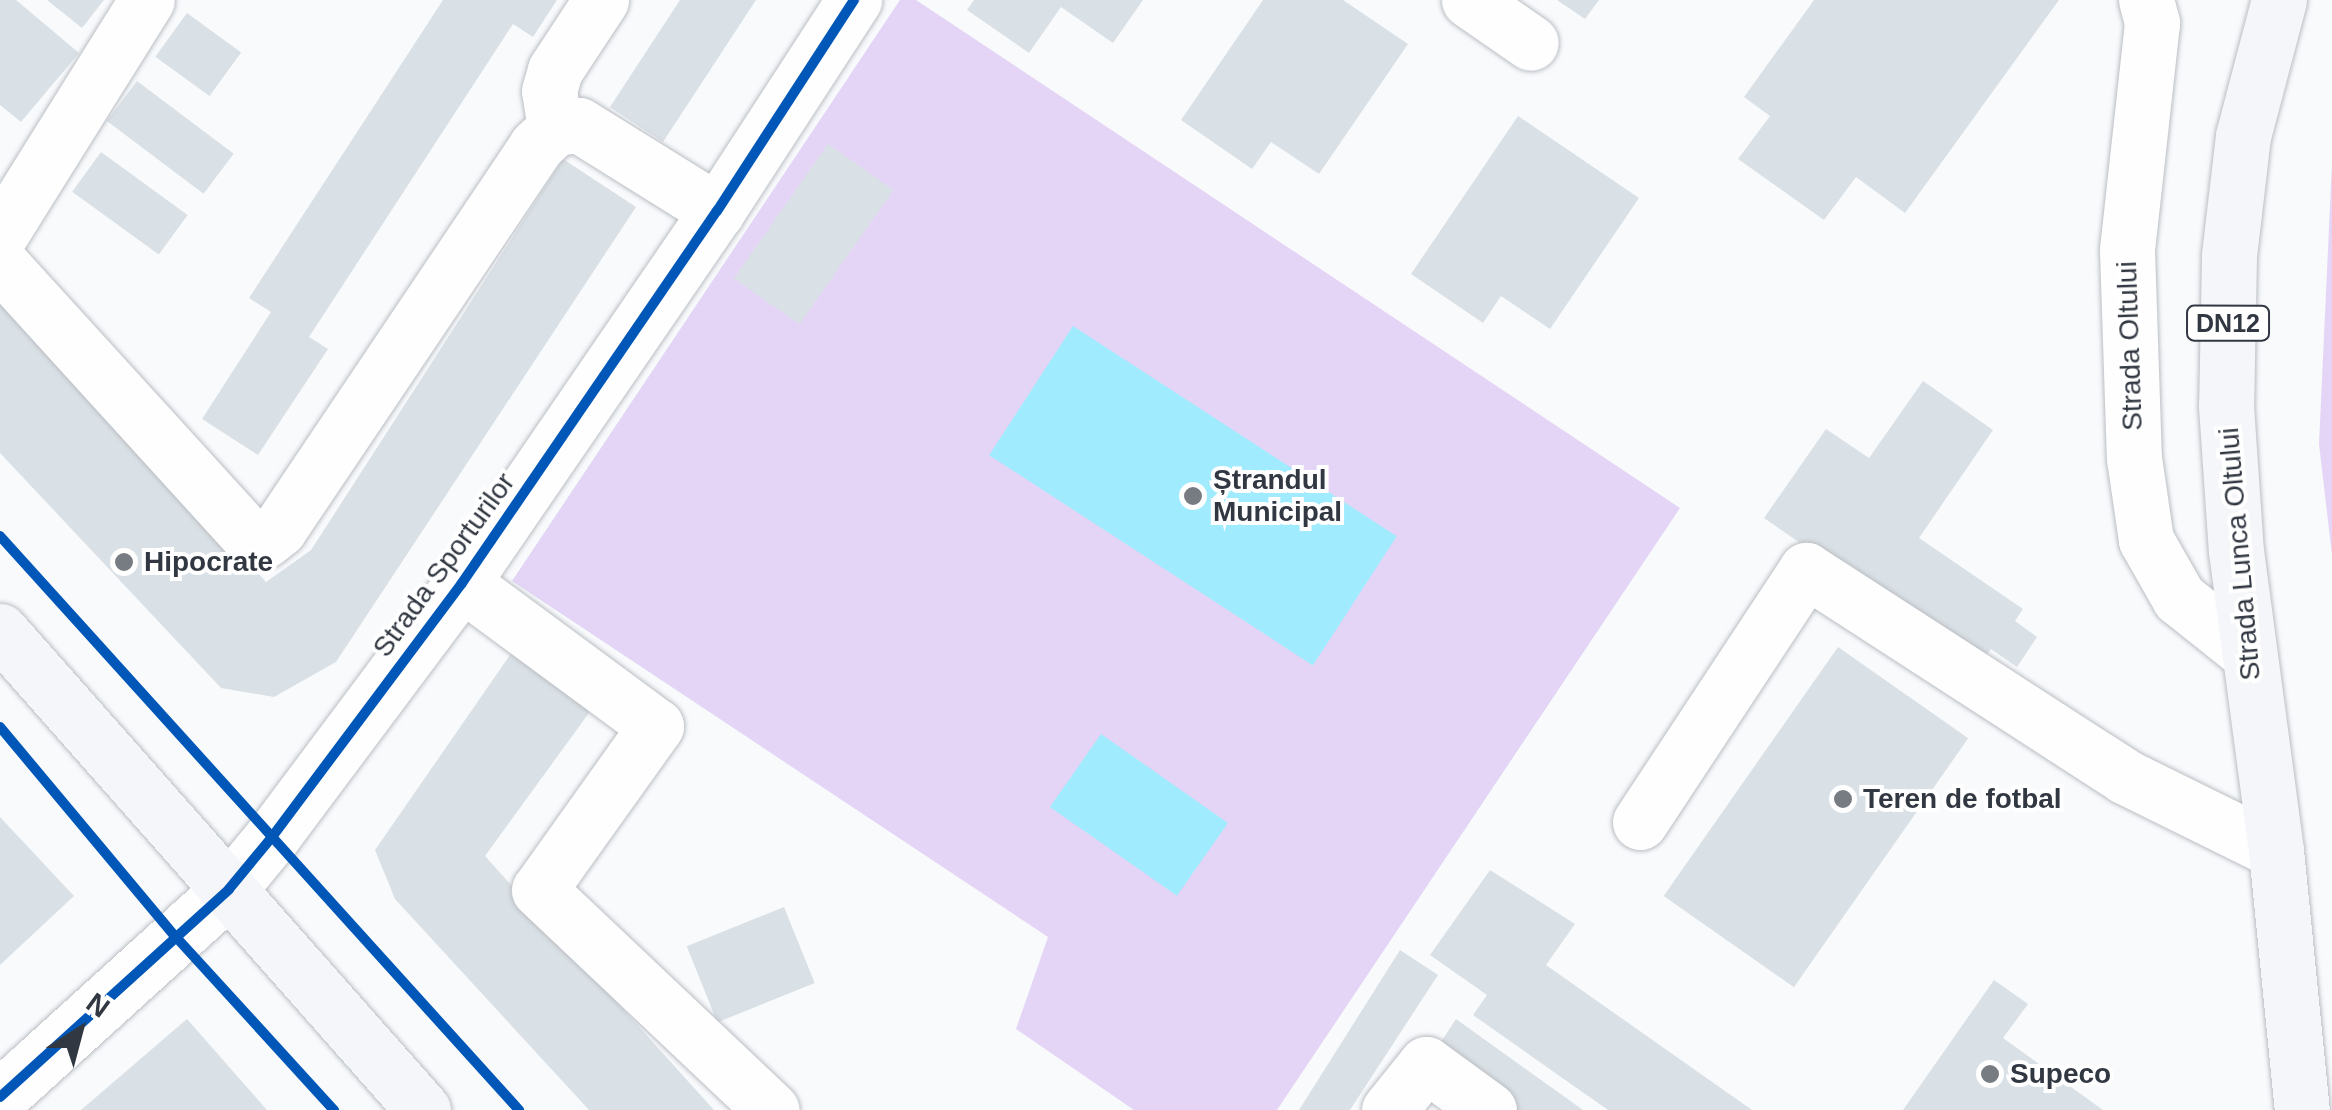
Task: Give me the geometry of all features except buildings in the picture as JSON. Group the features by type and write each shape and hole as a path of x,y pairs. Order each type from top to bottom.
{"main road":[{"name":"Strada Lunca Oltului","path":"2279,0 2244,136 2229,256 2226,406 2247,652 2276,851 2302,1110"},
{"path":"0,631 161,818 229,888 423,1110"}],"street":[{"path":"0,234 147,0"},
{"path":"554,128 549,91 555,70 600,0"},
{"name":"Strada Sporturilor","path":"0,1097 229,888 462,583 718,211 854,0"},
{"path":"1470,0 1531,43"},
{"name":"Strada Oltului","path":"2146,0 2152,24 2126,250 2134,458 2146,540 2180,598 2247,652"},
{"path":"0,264 249,537 265,540 278,528 536,146 554,128 580,125 718,211"},
{"path":"1640,822 1806,570 2126,777 2276,851"},
{"path":"462,583 656,726 539,890 772,1110"},
{"path":"1389,1110 1426,1064 1489,1110"}],"shaded area":[{"path":"900,0 916,0 1680,508 1277,1110 1134,1110 1016,1029 1048,937 512,581"},
{"path":"2332,163 2332,555 2319,444"}],"water":[{"name":"Ștrandul Municipal","path":"1073,326 1397,536 1313,665 989,455"},
{"path":"1101,734 1228,823 1177,896 1050,807"}],"cycle path":[{"path":"0,1097 229,889 272,837 462,583 717,211 854,0"},
{"path":"0,536 519,1110"},
{"path":"0,727 175,936 334,1110"}],"place":[{"name":"Ștrandul Municipal","path":"1193,496"},
{"name":"Hipocrate","path":"124,562"},
{"name":"Teren de fotbal","path":"1843,799"},
{"name":"Supeco","path":"1990,1074"}]}
